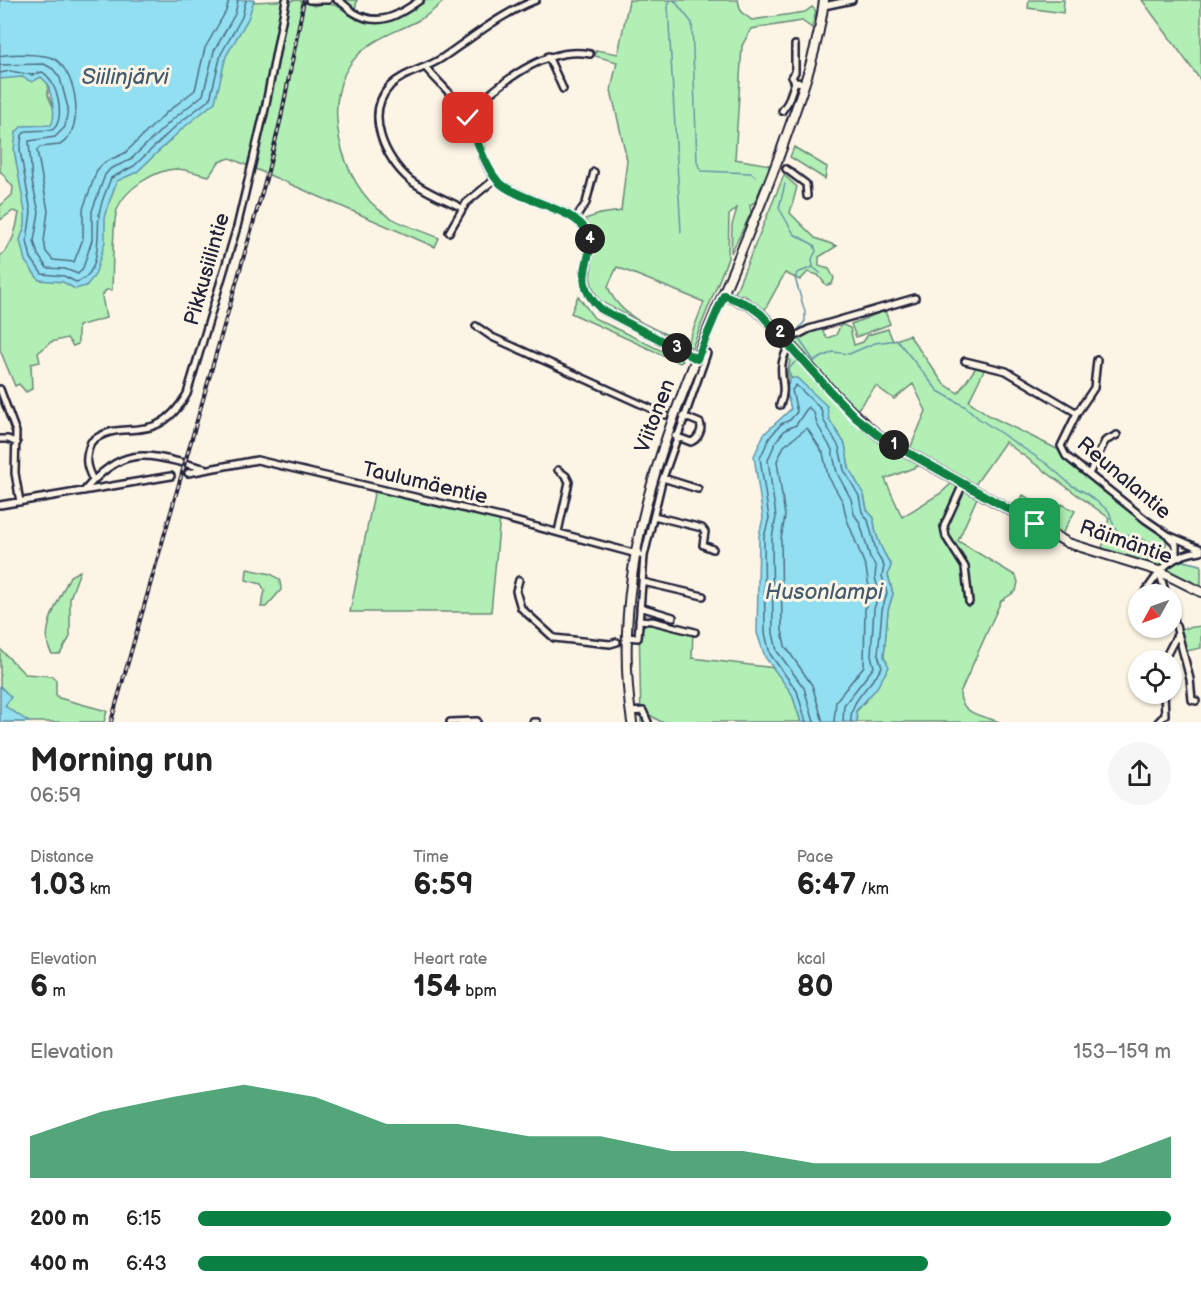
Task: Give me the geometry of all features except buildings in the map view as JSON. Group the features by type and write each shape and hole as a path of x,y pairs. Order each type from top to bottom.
{"main road":[{"name":"Viitonen","path":"632,722 626,636 640,554 644,504 659,453 771,180 805,84 824,3"},
{"name":"Räimäntie","path":"724,295 755,309 856,418 882,438 1068,543 1159,571 1201,592"}],"street":[{"name":"Pikkusiilintie","path":"93,480 86,468 85,458 91,442 106,434 148,429 161,423 180,406 187,394 237,227 265,109 286,0"},
{"path":"309,0 328,0"},
{"path":"337,0 369,20 386,19 402,13 420,0"},
{"path":"462,208 411,181 400,169 379,130 378,114 385,93 402,78 426,68 494,21 535,0"},
{"path":"824,3 852,0"},
{"path":"782,111 795,82 792,77 795,72 795,45"},
{"path":"466,114 520,73 548,56 568,52 590,54"},
{"path":"548,56 563,89"},
{"path":"426,68 466,114 495,179 520,195 575,219 588,233 590,239 584,276 592,301 601,309 697,359"},
{"path":"795,82 805,84"},
{"path":"786,170 806,184 807,196"},
{"path":"575,219 586,203 594,172"},
{"path":"449,232 462,208 473,195 495,179"},
{"path":"780,405 783,385 780,369 788,343 809,328 915,298"},
{"path":"476,326 492,337 664,415"},
{"path":"626,636 638,638 643,582 640,554 654,516 675,436 707,353"},
{"name":"Reunalantie","path":"1097,360 1094,388 1077,413 1061,446 1066,456 1168,535 1201,550"},
{"name":"Reunalantie","path":"965,361 1006,371 1077,413"},
{"path":"0,389 3,404 15,426 17,443 15,473 20,502"},
{"path":"675,436 691,442 698,437 701,429 700,423 683,416"},
{"path":"1089,474 1105,441 1117,435"},
{"path":"0,439 8,439 17,443"},
{"name":"Taulumäentie","path":"84,491 93,480 118,459 136,456 164,458 206,468"},
{"name":"Taulumäentie","path":"188,473 257,460 558,532 640,554"},
{"path":"558,470 566,476 569,482 558,532"},
{"path":"0,505 171,476"},
{"path":"663,478 698,489"},
{"path":"963,484 944,526 946,537 965,567 969,602"},
{"path":"654,516 702,528 705,532 702,543 713,549"},
{"path":"1151,584 1159,571 1176,556 1176,544 1168,535"},
{"name":"Reunalantie","path":"1176,556 1201,550"},
{"path":"1159,571 1163,584"},
{"path":"519,580 516,591 521,608 554,638 610,644 617,642"},
{"path":"643,582 703,596"},
{"path":"639,607 673,617"},
{"path":"639,620 695,632"},
{"path":"1179,638 1190,679 1191,700 1196,701"},
{"path":"1158,722 1165,715 1164,704"},
{"path":"630,712 643,711 648,722"},
{"path":"450,722 477,721"}],"green space":[{"path":"0,0 48,84 48,95 59,121 251,0 252,2 299,0 314,6 327,4 343,9 357,20 362,17 337,0 357,0 355,10 372,15 391,14 415,0 445,0 423,18 379,39 357,56 345,73 338,94 337,116 346,162 356,183 370,201 391,218 439,238 435,247 230,158 219,162 209,176 180,169 168,170 150,177 133,188 117,210 113,237 112,290 106,290 102,296 106,318 78,326 78,344 73,346 67,338 51,342 38,353 40,362 31,364 32,389 26,392 19,384 15,386 0,350 0,256 11,242 19,213 13,211 0,220 0,206 12,195 13,187 0,171"},
{"path":"629,0 738,0 741,12 752,20 805,12 812,7 816,11 812,28 802,21 751,29 742,46 735,159 770,165 755,202 750,205 751,213 731,253 732,225 737,208 729,215 728,258 692,348 655,329 688,343 704,302 617,267 608,286 613,297 630,315 647,325 601,302 592,286 594,239 585,219 621,211 627,160 611,90 617,62 595,56 596,50 618,54"},
{"path":"1029,0 1064,0 1063,13 1028,8"},
{"path":"1142,0 1201,0 1201,81"},
{"path":"794,147 827,167 825,179 790,157"},
{"path":"784,175 797,187 790,213 815,238 837,246 819,257 819,266 829,269 834,278 832,284 826,285 818,275 808,272 800,280 785,273 764,311 743,294 733,298"},
{"path":"578,296 594,318 683,361 680,363 571,313"},
{"path":"885,311 890,324 856,337 851,324"},
{"path":"827,324 823,332 827,338 836,335 841,324 850,328 854,345 863,342 868,335 888,329 893,341 909,335 943,383 958,393 979,363 986,366 969,401 990,416 1063,452 1168,535 1165,549 1179,560 1201,565 1201,592 1175,578 1101,553 1109,518 1005,442 972,489 979,493 958,541 1016,576 1018,582 1016,591 1001,601 960,693 961,700 968,710 1000,722 857,722 856,712 876,688 884,656 888,610 893,594 888,575 891,565 879,543 874,518 867,510 864,495 849,468 845,444 837,432 786,416 791,408 786,389 789,381 787,372 790,361 782,346 790,345 786,341","holes":["913,384 926,411 908,453 853,415 876,386 894,399","926,463 955,480 941,493 902,517 885,479"]},
{"path":"375,489 500,517 491,612 350,612"},
{"path":"1023,495 1056,514 1062,504 1075,511 1062,534 1016,507"},
{"path":"247,569 271,574 280,580 281,590 266,607 261,607 265,591 261,584 246,580"},
{"path":"80,571 70,598 70,637 60,654 52,654 47,635 52,615 70,576"},
{"path":"643,616 693,629 692,658 775,668 792,694 801,722 661,722 645,712 648,722 641,722 639,620"},
{"path":"1201,626 1201,648 1187,651 1182,637 1182,629"},
{"path":"0,649 25,674 52,676 56,680 56,695 59,698 107,711 104,722 0,722"}],"water":[{"name":"Siilinjärvi","path":"0,0 254,0 248,19 226,56 215,102 182,129 137,172 117,181 105,214 105,242 95,275 86,286 75,289 63,282 39,280 25,261 20,240 25,225 25,212 14,150 16,132 22,126 51,125 53,121 52,100 48,84 41,77 32,82 22,77 0,79"},
{"name":"Husonlampi","path":"791,378 797,378 827,406 829,419 845,444 849,468 864,495 867,510 874,518 879,543 891,565 888,575 893,594 888,610 884,656 889,667 876,689 856,711 857,722 801,722 792,694 765,657 757,633 759,536 763,518 754,456 764,434 791,409 786,389"},
{"path":"0,686 11,697 5,706 29,722 0,722"}],"waterway":[{"path":"670,0 668,6 681,232"},
{"path":"674,0 692,23 697,162 701,171 751,173 755,176"},
{"path":"785,184 779,208 794,234 814,245 816,251 812,259 813,267 797,273 795,278 805,312 805,321 797,331"},
{"path":"814,268 820,273"},
{"path":"797,336 814,361 833,352 849,354 875,343 897,340 938,391 966,407 978,418 1047,464 1071,485 1086,493 1109,511 1114,527 1119,533 1135,536 1172,554"},
{"path":"791,378 788,370 795,362"},
{"path":"1179,560 1201,565"}],"railway":[{"path":"111,722 267,175 281,118 304,0"}],"route":[{"path":"468,118 495,179 515,192 571,216 588,233 590,245 585,260 584,276 592,301 601,309 697,359 724,295 749,305 776,329 856,418 882,438 1035,524"}]}
